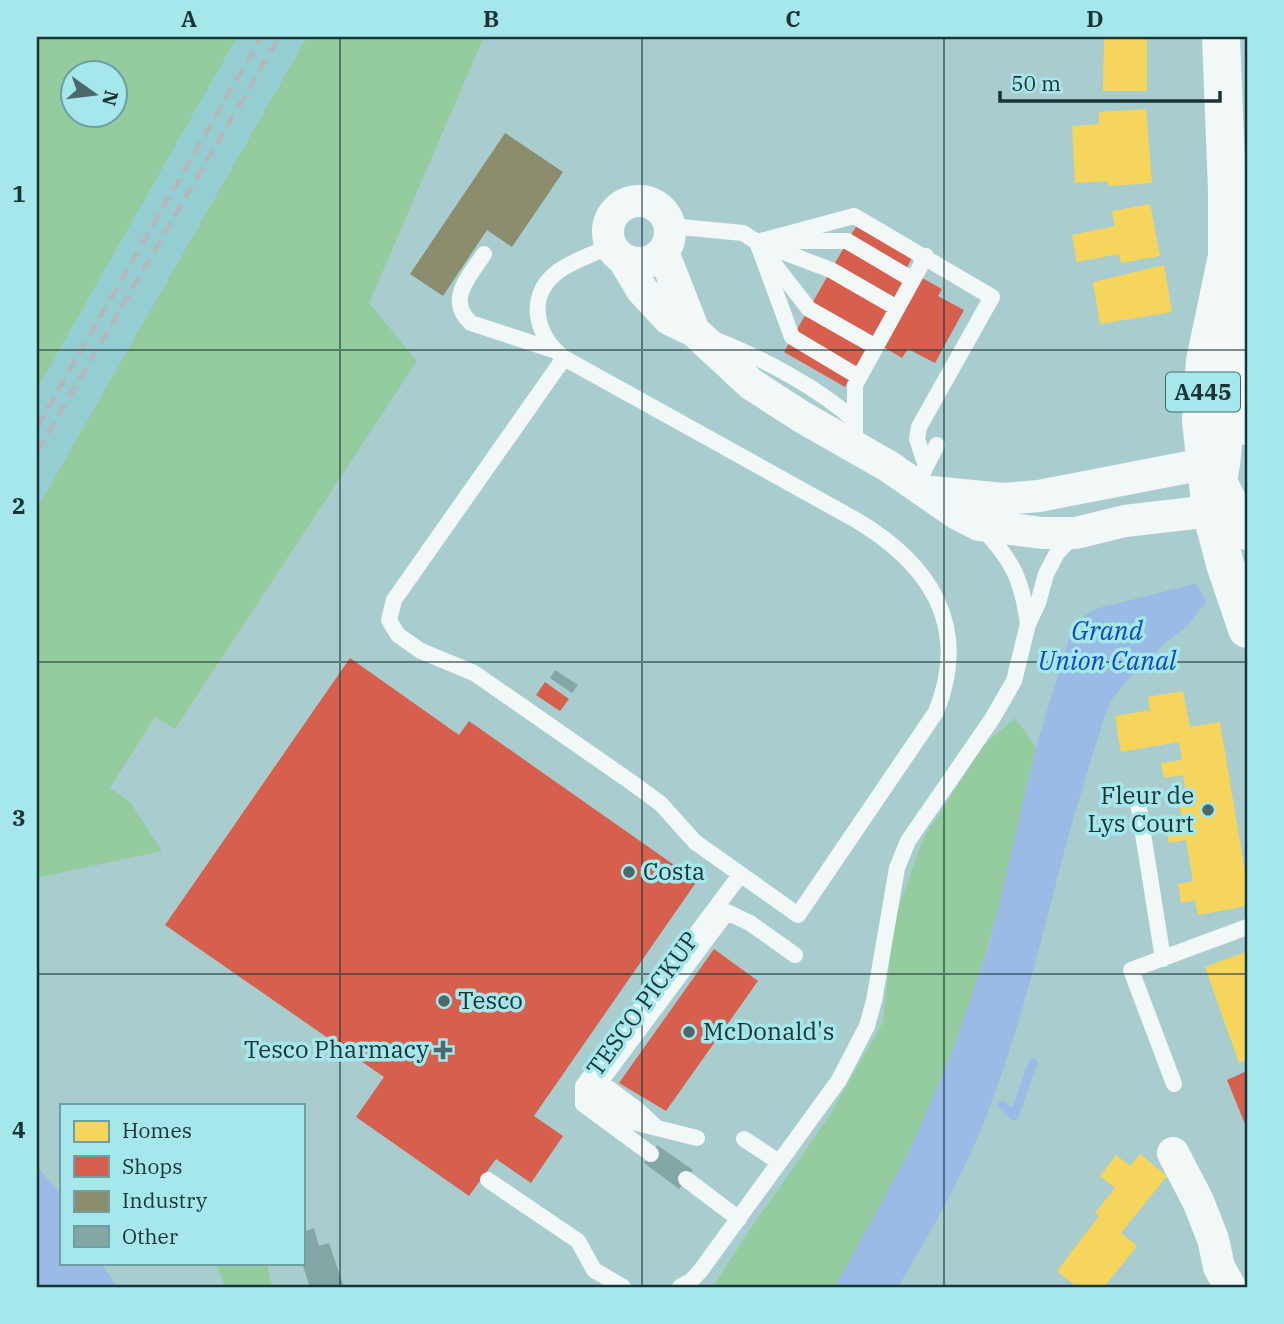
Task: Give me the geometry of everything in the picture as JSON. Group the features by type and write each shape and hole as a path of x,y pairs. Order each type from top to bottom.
{"main road":[{"name":"A445","path":"1221,37 1235,91 1227,256 1205,360 1201,421 1213,486 1236,549 1245,622"},
{"name":"A445","path":"1227,256 1243,316 1247,426"}],"street":[{"path":"694,331 666,239 666,217 652,204 633,201 624,204 611,218 608,237 642,290 669,319 694,331 751,384 855,434 923,481 956,513 979,525 1042,533 1076,533 1125,521 1213,486"},
{"path":"618,253 645,263 655,259 666,239"},
{"path":"1213,486 1228,386 1243,316"},
{"path":"923,481 993,499 1213,486"},
{"path":"1173,1153 1198,1201 1213,1239 1217,1280"}],"lane":[{"path":"757,242 854,216 926,256 998,301 919,427 917,439 923,481"},
{"path":"666,239 743,233 757,242 831,270 897,308"},
{"path":"757,242 847,241 913,280"},
{"path":"757,242 809,309 876,347"},
{"path":"757,242 792,337 859,377"},
{"path":"559,354 545,339 537,318 541,293 555,273 618,253"},
{"path":"484,254 458,299 464,316 471,323 559,354 888,540 923,576 942,612 949,639 948,676 936,712 798,915 695,842 661,804 631,782 474,673 421,651 398,635 390,620 394,600 559,354"},
{"path":"855,434 855,385 926,256"},
{"path":"923,481 937,445"},
{"path":"979,525 1006,557 1024,593 1028,624"},
{"path":"680,1287 702,1270 839,1080 858,1048 874,1001 897,868 908,841 992,719 1014,681 1028,624 1054,559 1076,533"},
{"path":"1137,796 1163,958"},
{"name":"TESCO PICKUP","path":"651,1154 583,1104 583,1086 740,874"},
{"path":"697,1138 629,1121 596,1098 600,1082 727,912 750,923 795,955"},
{"path":"1174,1084 1131,970 1247,927"},
{"path":"744,1139 779,1162"},
{"path":"488,1180 578,1241 594,1270 623,1287"},
{"path":"686,1180 738,1219"}],"shaded area":[{"path":"237,37 307,37 37,508 37,389"}],"green space":[{"path":"37,37 237,37 37,389"},
{"path":"307,37 484,37 369,303 417,361 175,729 155,717 110,788 130,802 162,851 37,878 37,508"},
{"path":"1015,718 1036,747 997,914 976,984 943,1074 883,1204 835,1287 713,1287 830,1115 883,1022 894,921 923,839 984,745"},
{"path":"216,1264 267,1264 272,1287 225,1287"}],"water":[{"name":"Grand Union Canal","path":"1247,563 1247,582 1205,604 1187,626 1130,677 1112,699 1076,810 1025,1000 993,1100 952,1192 920,1249 898,1287 835,1287 909,1152 954,1047 991,938 1036,747 1072,629 1081,618 1095,609 1194,584"},
{"path":"37,1166 60,1194 60,1264 102,1264 117,1287 37,1287"}],"pier":[{"path":"1247,560 1247,586 1209,606 1194,580"}],"building: Homes":[{"path":"1104,37 1147,37 1147,91 1103,91"},
{"path":"1146,109 1152,183 1109,186 1108,181 1075,183 1072,126 1099,124 1099,112"},
{"path":"1150,204 1160,256 1121,263 1119,254 1077,262 1072,235 1115,226 1112,211"},
{"path":"1164,265 1172,312 1100,324 1093,282"},
{"name":"Fleur de Lys Court","path":"1183,691 1190,727 1220,722 1247,883 1247,906 1198,915 1195,900 1181,903 1178,884 1193,881 1186,840 1169,843 1166,828 1183,825 1178,795 1186,794 1183,775 1164,778 1161,763 1182,760 1179,742 1121,752 1115,716 1150,710 1148,697"},
{"path":"1245,952 1247,1059 1239,1063 1205,967"},
{"path":"1140,1154 1167,1176 1121,1233 1137,1246 1104,1287 1077,1287 1057,1271 1099,1216 1095,1213 1115,1188 1100,1176 1116,1155 1130,1166"}],"building: Shops":[{"path":"858,223 914,255 906,269 942,289 938,296 964,310 935,363 908,349 902,358 872,340 845,387 784,352"},
{"name":"Tesco","path":"350,658 459,735 469,721 697,881 534,1116 563,1136 531,1183 496,1159 469,1196 356,1117 384,1077 165,925"},
{"path":"545,682 569,699 560,711 536,695"},
{"name":"McDonald's","path":"714,949 758,981 666,1111 619,1083"},
{"path":"1247,1071 1247,1129 1227,1080"}],"building: Industry":[{"path":"505,133 563,172 512,247 487,230 443,296 410,274"}],"building: Other":[{"path":"555,670 578,685 572,693 550,678"},
{"path":"657,1145 693,1170 679,1189 644,1163"},
{"path":"314,1228 319,1246 329,1243 344,1287 310,1287 302,1264 304,1232"}],"waterway":[{"path":"1002,1105 1014,1116 1033,1063"}],"railway":[{"path":"37,427 261,37"},
{"path":"37,452 279,37"}],"place":[{"name":"Fleur de Lys Court","path":"1208,810"},
{"name":"Costa","path":"629,872"},
{"name":"Tesco","path":"444,1001"},
{"name":"McDonald's","path":"689,1032"},
{"name":"Tesco Pharmacy","path":"443,1050"}]}
